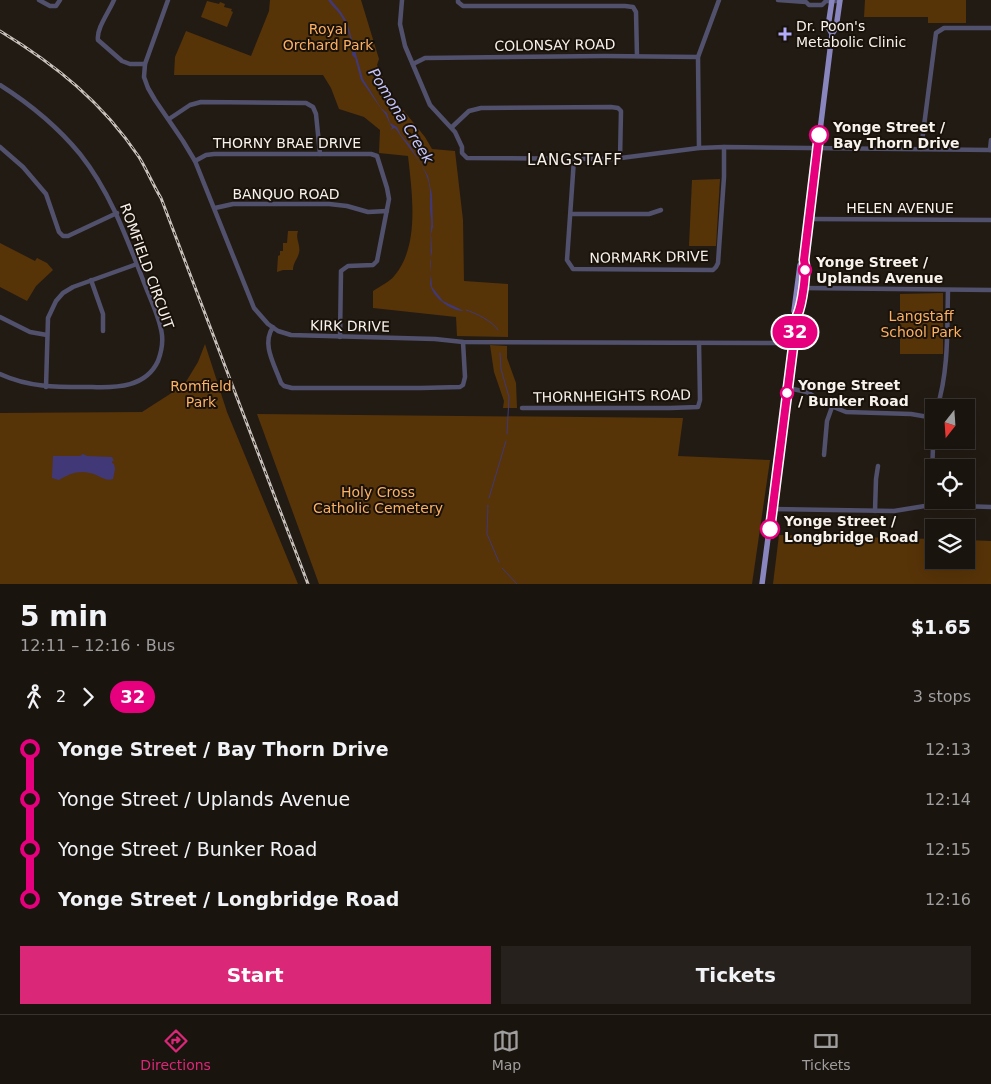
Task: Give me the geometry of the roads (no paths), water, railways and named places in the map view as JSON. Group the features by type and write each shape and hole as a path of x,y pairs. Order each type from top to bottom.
{"main road":[{"path":"829,0 828,27 832,34"},
{"path":"762,584 794,342 797,316 794,311 800,288 800,265 804,260 832,34 836,28 840,0"}],"street":[{"path":"39,0 52,6 56,6 60,0"},
{"path":"114,0 107,17 97,32 98,40 122,60 133,64 145,64"},
{"name":"KIRK DRIVE","path":"168,0 145,64 144,77 148,88 195,161 254,308 263,320 272,327 290,336 435,339 463,342 794,342"},
{"path":"402,0 400,17 402,38 430,105 452,127 460,141 462,153 467,158 620,159 699,148 724,147 990,150 991,140"},
{"path":"458,0 463,6 625,6 633,8 636,12 636,56"},
{"path":"699,148 698,57 719,0"},
{"path":"778,0 808,1 810,5 822,5 829,0 840,0"},
{"path":"921,149 936,33 944,28 991,28"},
{"name":"COLONSAY ROAD","path":"413,64 425,58 698,57"},
{"name":"ROMFIELD CIRCUIT","path":"0,85 35,109 68,140 94,173 117,213 159,321 162,334 160,354 153,369 139,380 121,387 46,387 23,383 1,376"},
{"path":"169,119 190,105 201,102 306,103 315,110 320,154"},
{"path":"452,127 469,111 481,108 618,108 621,111 620,159"},
{"path":"0,147 23,167 46,194 59,232 63,236 68,236 117,213"},
{"name":"NORMARK DRIVE","path":"574,159 567,260 573,269 713,270 718,263 724,177 724,147"},
{"name":"THORNY BRAE DRIVE","path":"195,161 206,155 214,154 370,154 377,156 389,199 375,264 370,266 348,266 341,271 340,337"},
{"name":"BANQUO ROAD","path":"215,208 233,204 329,204 348,206 368,212 386,211"},
{"path":"570,214 650,214 661,210"},
{"name":"HELEN AVENUE","path":"810,219 991,220"},
{"path":"46,387 48,318 56,301 66,291 137,264"},
{"path":"91,280 103,314 103,331"},
{"path":"800,288 991,290"},
{"path":"938,399 946,355 948,290"},
{"path":"0,316 30,332 47,335"},
{"path":"272,327 269,333 268,349 281,383 292,388 460,387 464,382 463,342"},
{"name":"THORNHEIGHTS ROAD","path":"522,408 698,407 700,400 700,343"},
{"path":"788,388 807,392 832,407 850,413 911,414 925,416"},
{"path":"824,455 827,421 832,407"},
{"path":"875,511 878,466"},
{"path":"772,509 875,511 900,510 925,506"},
{"path":"975,506 991,507"}],"waterway":[{"name":"Pomona Creek","path":"466,310 479,315 498,330"},
{"name":"Pomona Creek","path":"500,353 501,369 509,397 507,434"},
{"name":"Pomona Creek","path":"489,498 506,441"},
{"name":"Pomona Creek","path":"488,505 487,534 499,562"},
{"name":"Pomona Creek","path":"502,568 517,584"}],"railway":[{"path":"0,31 40,57 77,86 110,119 142,162 161,198 308,584"}],"place":[{"name":"Dr. Poon's Metabolic Clinic","path":"785,34"},
{"name":"Yonge Street / Bay Thorn Drive","path":"819,135"},
{"name":"Yonge Street / Uplands Avenue","path":"805,270"},
{"name":"Yonge Street / Bunker Road","path":"787,393"},
{"name":"Yonge Street / Longbridge Road","path":"770,529"}],"district":[{"name":"LANGSTAFF","path":"575,160"}],"park label":[{"name":"Royal Orchard Park","path":"328,38"},
{"name":"Langstaff School Park","path":"921,324"},
{"name":"Romfield Park","path":"201,394"},
{"name":"Holy Cross Catholic Cemetery","path":"378,500"}]}
